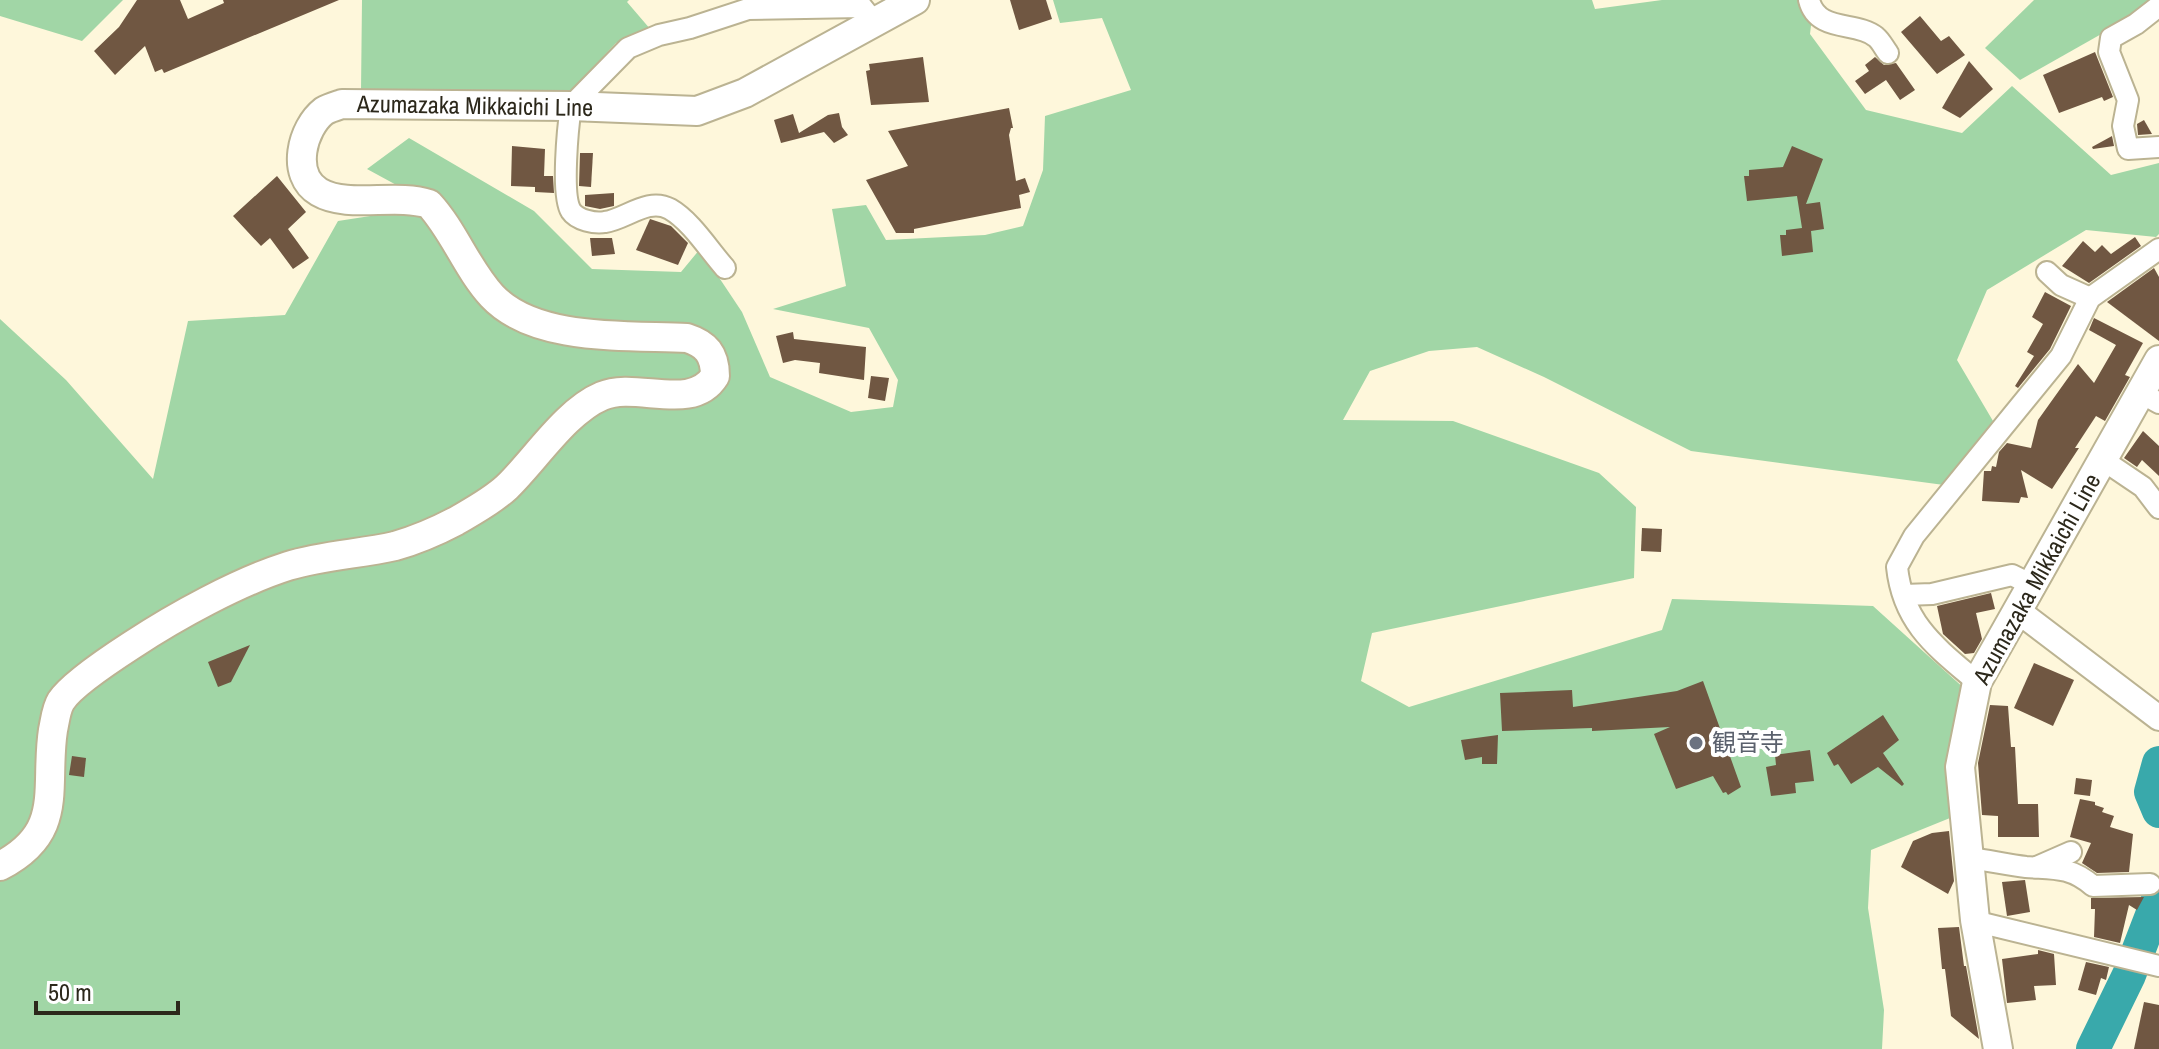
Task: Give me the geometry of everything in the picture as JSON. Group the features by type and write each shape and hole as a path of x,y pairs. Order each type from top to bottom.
{"main road":[{"name":"Azumazaka Mikkaichi Line","path":"0,866 27,846 45,822 50,807 52,736 60,701 132,645 168,623 266,574 290,566 394,546 455,521 500,493 577,412 602,396 623,392 689,393 702,390 715,376 711,353 699,342 687,338 585,333 535,323 510,312 491,295 429,204 414,199 342,199 318,191 309,181 304,168 302,146 306,134 325,110 342,104 571,106 697,111 745,93 915,0"},
{"name":"Azumazaka Mikkaichi Line","path":"1998,1049 1975,920 1960,767 1977,682 2103,460 2150,398 2159,360"}],"street":[{"path":"1809,0 1811,7 1827,21 1875,36 1888,53"},
{"path":"2159,6 2111,38 2109,52 2128,100 2123,126 2128,149 2159,147"},
{"path":"725,268 669,208 652,205 604,222 584,220 572,212 566,196 571,106 628,48 659,35 748,9 862,7 874,22"},
{"path":"1977,682 1925,637 1904,595 1897,567 1914,536 2061,356 2090,298 2159,249"},
{"path":"2047,272 2061,285 2090,298"},
{"path":"2103,460 2143,487 2159,508"},
{"path":"1904,595 1932,594 2012,575 2032,585"},
{"path":"2018,611 2156,715"},
{"path":"2039,866 2071,852"},
{"path":"1968,858 2073,873 2093,886 2150,884"},
{"path":"1975,920 2159,966"}],"green space":[{"path":"0,0 123,0 82,41 0,16"},
{"path":"362,0 629,0 627,2 651,30 616,43 566,96 361,91"},
{"path":"1053,0 1592,0 1595,9 1662,0 1814,0 1810,34 1866,110 1962,133 2012,86 2111,175 2159,163 2159,234 2156,237 2086,230 1987,290 1957,360 1993,421 1944,485 1691,451 1477,347 1429,351 1370,371 1343,420 1453,421 1599,473 1636,507 1634,578 1372,633 1361,681 1409,707 1662,630 1672,599 1873,606 1966,690 1950,818 1871,850 1868,908 1884,1010 1882,1049 0,1049 0,319 66,380 153,479 188,321 285,315 338,221 435,206 367,169 409,138 534,211 592,269 681,272 700,249 742,312 770,377 851,412 893,407 898,380 869,328 773,309 846,286 832,209 866,205 886,240 985,235 1023,226 1043,170 1045,116 1131,90 1102,18 1060,23"},
{"path":"2034,0 2156,0 2020,80 1985,48"}],"building":[{"path":"137,0 180,0 188,19 224,3 223,0 339,0 164,73 162,69 155,72 145,46 115,75 94,51 119,27"},
{"path":"1010,0 1046,0 1052,19 1019,30"},
{"path":"1920,16 1941,41 1949,36 1965,55 1937,74 1901,32"},
{"path":"2095,52 2113,97 2104,101 2102,97 2059,113 2043,75"},
{"path":"923,57 929,102 871,105 866,71 870,70 869,64"},
{"path":"1875,57 1884,65 1896,63 1915,90 1900,100 1886,80 1865,94 1855,81 1869,71 1865,65"},
{"path":"1969,61 1993,89 1960,118 1942,108"},
{"path":"1009,108 1013,128 1009,135 1016,181 1025,178 1030,192 1019,195 1021,208 914,229 914,233 896,233 866,180 908,166 888,131"},
{"path":"839,113 842,127 848,135 834,143 824,132 781,143 774,120 793,114 799,133 828,115"},
{"path":"2144,120 2152,134 2138,135 2137,124"},
{"path":"2112,136 2114,146 2093,149 2092,147"},
{"path":"512,146 545,149 544,176 553,176 554,193 535,192 535,187 511,186"},
{"path":"1792,146 1823,159 1806,204 1820,202 1824,229 1811,231 1813,252 1782,256 1780,235 1786,235 1786,230 1802,228 1797,196 1747,201 1744,176 1749,176 1749,170 1783,167"},
{"path":"580,153 593,153 591,187 579,186"},
{"path":"277,176 306,212 288,229 309,258 293,269 270,238 261,246 233,216"},
{"path":"614,193 614,206 600,209 585,206 585,195"},
{"path":"650,219 671,226 688,243 678,265 636,250"},
{"path":"2135,237 2141,246 2089,283 2062,266 2083,241 2095,252 2102,245 2111,254"},
{"path":"590,238 612,238 615,254 592,256"},
{"path":"2154,268 2159,277 2159,341 2107,302"},
{"path":"2045,292 2071,306 2050,349 2018,388 2015,386 2034,356 2027,352 2043,324 2032,317"},
{"path":"2094,318 2143,343 2125,375 2130,377 2105,421 2096,416 2052,489 2021,470 2028,498 2021,497 2019,503 1982,501 1984,471 1996,467 1999,452 2007,443 2031,448 2038,420 2078,364 2094,383 2116,345 2089,330"},
{"path":"793,332 794,339 866,347 864,380 819,373 820,363 795,360 783,363 776,336"},
{"path":"871,376 889,378 885,401 868,398"},
{"path":"2143,431 2159,446 2159,476 2142,460 2137,467 2124,458"},
{"path":"1642,528 1662,529 1661,552 1641,551"},
{"path":"1991,593 1995,609 1976,613 1982,639 1974,653 1965,654 1943,634 1937,606"},
{"path":"250,645 231,682 218,687 208,662"},
{"path":"2034,663 2074,680 2053,726 2014,708"},
{"path":"1703,681 1741,787 1728,795 1723,793 1713,776 1676,789 1654,734 1670,727 1502,731 1500,693 1572,690 1573,707 1677,691"},
{"path":"1990,705 2008,706 2011,747 2015,747 2018,804 2038,804 2039,837 1998,837 1998,816 1982,815 1978,763"},
{"path":"1883,715 1899,740 1883,753 1904,784 1902,786 1878,767 1851,784 1838,764 1834,766 1827,753"},
{"path":"1498,735 1497,764 1482,764 1482,757 1465,760 1461,740"},
{"path":"1810,750 1814,781 1795,783 1796,793 1771,796 1766,767 1776,765 1775,755"},
{"path":"72,756 86,758 84,777 69,775"},
{"path":"2076,778 2092,780 2090,796 2074,794"},
{"path":"2080,799 2095,802 2095,805 2104,808 2102,812 2114,816 2110,827 2133,834 2129,872 2097,873 2082,863 2091,843 2070,837"},
{"path":"1949,831 1954,881 1948,894 1901,867 1913,841 1932,833"},
{"path":"2025,880 2030,912 2007,916 2002,882"},
{"path":"2144,897 2137,910 2129,905 2120,943 2094,937 2095,909 2091,909 2091,898"},
{"path":"1959,927 1979,1039 1951,1016 1945,969 1942,969 1938,928"},
{"path":"2038,950 2054,954 2056,985 2034,986 2036,1000 2007,1003 2002,959 2038,954"},
{"path":"2086,962 2109,967 2106,980 2101,978 2096,995 2078,990"},
{"path":"2144,1002 2159,1005 2159,1049 2134,1049"}],"waterway":[{"path":"2159,763 2151,792 2159,811"},
{"path":"2093,1049 2129,975 2159,897"}],"place":[{"name":"観音寺","path":"1696,743"}]}
